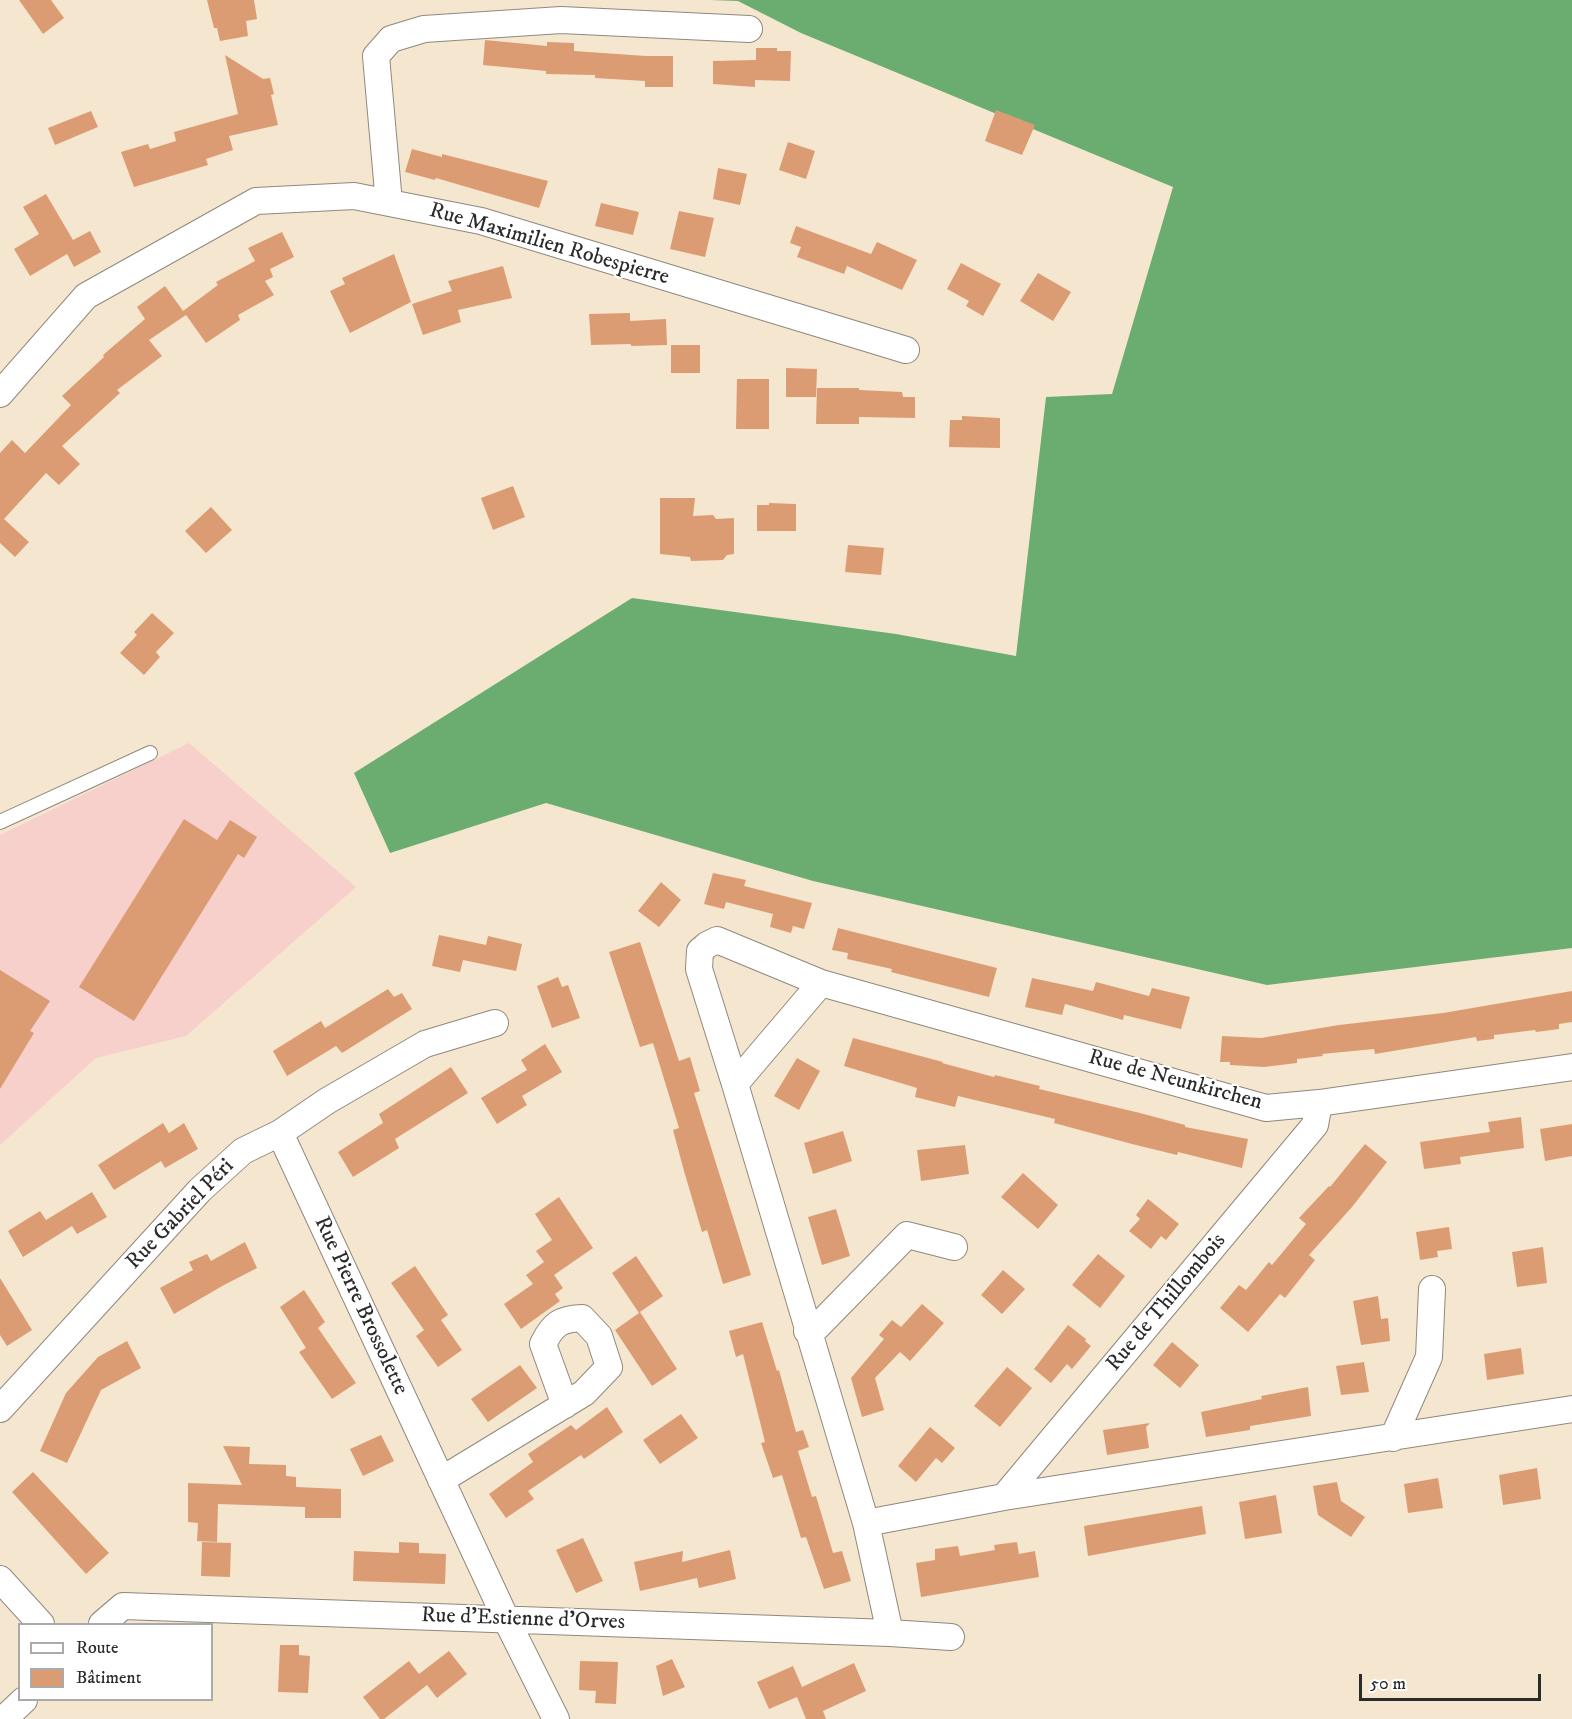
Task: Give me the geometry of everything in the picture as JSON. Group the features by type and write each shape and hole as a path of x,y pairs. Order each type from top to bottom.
{"street":[{"path":"389,203 376,56 391,39 424,29 561,20 749,29"},
{"name":"Rue Maximilien Robespierre","path":"0,393 86,296 256,201 354,196 481,221 906,350"},
{"name":"Rue de Neunkirchen","path":"890,1633 866,1523 699,969 700,951 707,945 717,940 821,983 1266,1108 1319,1103 1572,1067"},
{"path":"735,1083 821,983"},
{"name":"Rue Gabriel Péri","path":"0,1409 200,1190 243,1151 280,1132 327,1101 425,1044 495,1023"},
{"name":"Rue de Thillombois","path":"1004,1497 1315,1125 1319,1103"},
{"name":"Rue Pierre Brossolette","path":"280,1132 506,1619 555,1719"},
{"path":"807,1331 817,1327 907,1236 954,1247"},
{"path":"1393,1438 1429,1357 1432,1289"},
{"path":"441,1480 565,1405"},
{"path":"866,1523 1004,1497 1572,1409"},
{"path":"0,1579 40,1623"},
{"name":"Rue d'Estienne d'Orves","path":"103,1623 123,1606 951,1637"}],"lane":[{"path":"0,822 150,753"}],"shaded area":[{"path":"189,743 356,887 186,1036 96,1058 0,1145 0,835"}],"green space":[{"path":"710,0 1572,0 1572,948 1267,985 813,881 546,803 390,853 354,773 632,598 896,634 1016,656 1046,397 1112,394 1173,187 801,33 738,1"}],"building":[{"path":"19,0 51,0 64,18 43,34"},
{"path":"207,0 254,0 257,19 246,21 248,36 220,41"},
{"path":"485,40 547,46 547,42 574,43 574,51 673,56 673,87 645,87 645,81 595,78 595,75 546,74 546,71 483,65"},
{"path":"756,48 791,51 790,81 755,80 755,87 713,84 713,61 756,60"},
{"path":"225,55 263,79 270,78 274,94 271,95 278,125 229,136 233,150 206,159 208,165 134,187 121,152 148,144 150,149 176,141 174,132 238,114"},
{"path":"996,110 1035,125 1022,155 985,141"},
{"path":"91,111 98,127 55,145 48,128"},
{"path":"788,142 815,151 806,179 779,170"},
{"path":"412,149 442,157 442,154 548,181 539,208 436,178 435,180 405,172"},
{"path":"718,168 747,174 740,205 713,199"},
{"path":"46,194 73,240 90,231 101,252 74,267 67,254 30,276 14,249 39,234 23,207"},
{"path":"601,203 639,212 633,235 595,226"},
{"path":"679,211 714,218 705,257 670,249"},
{"path":"796,226 871,254 877,242 917,260 902,290 847,266 844,274 797,257 801,247 790,243"},
{"path":"282,232 294,257 270,269 273,277 265,281 274,295 238,315 240,320 206,343 186,315 149,340 162,356 117,390 120,393 62,446 80,464 59,485 46,473 4,519 29,542 15,557 0,543 0,453 12,440 25,453 71,405 62,396 104,357 103,355 145,319 137,307 165,286 183,311 218,285 216,282 255,261 248,248"},
{"path":"394,254 411,302 350,333 330,291 345,284 342,278"},
{"path":"961,263 1001,284 983,316 966,306 969,301 947,289"},
{"path":"503,266 512,298 458,310 461,322 423,335 412,304 452,291 448,281"},
{"path":"1038,273 1071,292 1053,321 1020,301"},
{"path":"630,313 630,321 666,319 667,345 591,345 589,314"},
{"path":"671,345 700,345 700,373 671,373"},
{"path":"786,368 817,369 816,397 786,397"},
{"path":"737,379 769,379 769,429 736,429"},
{"path":"817,388 859,388 859,390 902,392 903,397 915,397 915,418 859,417 859,424 816,424"},
{"path":"962,416 1000,418 1000,448 949,447 950,420 962,420"},
{"path":"513,486 525,517 493,530 481,498"},
{"path":"660,498 695,498 693,516 713,515 716,519 734,518 734,554 727,555 723,560 691,561 690,557 660,554"},
{"path":"769,503 796,504 796,531 757,531 757,505 769,505"},
{"path":"211,507 232,530 206,553 185,531"},
{"path":"848,545 884,548 881,575 845,572"},
{"path":"152,613 174,633 156,652 160,657 144,675 120,653 137,635 134,632"},
{"path":"184,819 217,840 230,820 257,837 244,858 238,854 134,1021 79,987"},
{"path":"713,873 746,880 744,886 812,903 804,929 793,926 791,933 770,927 773,914 726,902 724,909 704,904"},
{"path":"661,882 681,900 659,927 638,911"},
{"path":"838,928 997,968 989,997 891,972 892,969 847,959 848,953 832,950"},
{"path":"439,935 486,945 488,936 522,944 516,971 463,960 460,972 432,966"},
{"path":"640,942 679,1061 690,1057 700,1091 694,1093 751,1275 723,1284 707,1230 702,1232 684,1171 673,1130 679,1128 653,1043 640,1047 609,952"},
{"path":"0,970 50,1001 30,1031 34,1033 0,1089"},
{"path":"558,977 562,987 568,985 580,1018 552,1028 537,986"},
{"path":"1032,978 1093,991 1096,982 1149,996 1152,988 1190,997 1181,1029 1124,1015 1123,1020 1065,1004 1062,1015 1025,1007"},
{"path":"388,989 394,997 402,993 412,1009 342,1053 336,1046 287,1076 273,1051 321,1021 325,1028"},
{"path":"1572,991 1572,1022 1559,1024 1559,1029 1494,1035 1494,1039 1477,1041 1476,1037 1375,1054 1374,1049 1322,1054 1323,1056 1297,1059 1297,1063 1264,1067 1230,1065 1230,1062 1220,1062 1222,1036 1261,1038 1339,1025 1443,1013"},
{"path":"853,1038 994,1077 995,1075 1040,1086 1039,1089 1140,1113 1185,1125 1185,1127 1248,1139 1242,1168 1178,1152 1177,1155 1132,1144 1054,1123 1055,1119 958,1096 955,1107 915,1097 917,1088 844,1066"},
{"path":"545,1044 562,1072 522,1096 527,1105 497,1124 481,1098 527,1070 521,1060"},
{"path":"797,1058 820,1071 799,1110 774,1096"},
{"path":"451,1067 468,1093 395,1139 399,1148 353,1177 338,1152 383,1123 379,1114"},
{"path":"1521,1117 1524,1148 1460,1157 1461,1164 1424,1169 1420,1142 1490,1132 1488,1122"},
{"path":"163,1123 169,1133 184,1123 198,1149 165,1168 161,1161 114,1190 98,1165"},
{"path":"1572,1124 1572,1156 1545,1161 1540,1129"},
{"path":"843,1131 852,1161 813,1174 804,1143"},
{"path":"1365,1144 1387,1162 1352,1207 1309,1255 1315,1260 1285,1298 1280,1294 1248,1332 1220,1308 1239,1285 1246,1290 1269,1262 1272,1265 1306,1224 1299,1218 1330,1187"},
{"path":"965,1145 969,1174 921,1181 917,1150"},
{"path":"1023,1173 1058,1205 1038,1229 1001,1197"},
{"path":"92,1192 107,1217 77,1234 72,1226 23,1257 8,1231 40,1211 46,1220"},
{"path":"559,1197 593,1248 554,1275 563,1288 555,1294 560,1301 521,1329 504,1304 533,1284 526,1275 544,1262 536,1251 552,1240 535,1214"},
{"path":"1148,1199 1179,1224 1166,1240 1161,1236 1151,1249 1129,1231 1140,1219 1136,1215"},
{"path":"836,1209 850,1256 822,1265 808,1217"},
{"path":"1449,1227 1452,1249 1437,1251 1438,1257 1420,1260 1416,1232"},
{"path":"245,1242 257,1268 174,1314 160,1288 193,1270 189,1262 207,1254 211,1261"},
{"path":"1543,1247 1547,1283 1517,1287 1512,1252"},
{"path":"1098,1254 1125,1276 1100,1308 1072,1285"},
{"path":"636,1256 663,1296 640,1312 677,1369 652,1386 615,1330 639,1313 612,1273"},
{"path":"415,1266 448,1315 441,1320 462,1350 438,1367 416,1336 424,1330 391,1283"},
{"path":"1003,1270 1025,1289 1002,1314 981,1295"},
{"path":"0,1278 32,1330 7,1346 0,1335"},
{"path":"304,1290 325,1322 318,1328 356,1383 332,1399 299,1352 306,1348 280,1307"},
{"path":"1378,1296 1381,1319 1388,1318 1390,1341 1361,1345 1353,1301"},
{"path":"922,1304 944,1323 910,1361 900,1352 875,1378 884,1410 862,1417 851,1378 884,1339 879,1335 892,1320 901,1327"},
{"path":"762,1322 777,1371 779,1370 796,1432 803,1430 809,1447 798,1451 812,1497 816,1496 833,1553 842,1551 851,1581 824,1589 806,1537 801,1538 782,1475 773,1478 761,1443 765,1442 743,1354 736,1357 729,1331"},
{"path":"1068,1325 1091,1346 1072,1369 1067,1364 1051,1383 1034,1369"},
{"path":"127,1341 141,1368 101,1390 67,1463 40,1451 66,1393 98,1357"},
{"path":"1172,1342 1199,1365 1180,1388 1153,1365"},
{"path":"1521,1348 1524,1374 1487,1380 1484,1354"},
{"path":"1364,1362 1369,1392 1341,1395 1336,1366"},
{"path":"520,1365 537,1388 488,1422 471,1399"},
{"path":"1007,1367 1032,1388 1000,1427 974,1406"},
{"path":"1308,1387 1311,1416 1250,1426 1250,1430 1206,1437 1201,1412 1262,1399 1261,1396"},
{"path":"607,1407 623,1432 584,1459 581,1455 528,1491 534,1499 506,1518 489,1494 533,1462 528,1454 571,1425 576,1430"},
{"path":"681,1414 698,1438 660,1464 643,1440"},
{"path":"1150,1423 1146,1427 1149,1448 1107,1455 1103,1430"},
{"path":"930,1427 955,1448 942,1463 936,1458 916,1482 898,1466"},
{"path":"381,1435 394,1461 363,1476 350,1449"},
{"path":"223,1446 250,1447 249,1464 286,1465 286,1476 296,1477 296,1487 341,1489 341,1518 305,1518 305,1507 218,1504 217,1542 197,1541 198,1523 188,1522 188,1483 242,1485"},
{"path":"1537,1468 1541,1499 1503,1505 1499,1475"},
{"path":"33,1472 109,1553 86,1574 12,1492"},
{"path":"1438,1478 1443,1508 1408,1513 1404,1484"},
{"path":"1337,1482 1341,1501 1365,1517 1351,1537 1318,1515 1313,1486"},
{"path":"1276,1495 1282,1533 1245,1539 1239,1502"},
{"path":"1202,1506 1206,1534 1088,1556 1084,1526"},
{"path":"583,1538 603,1581 576,1593 556,1550"},
{"path":"202,1542 231,1543 230,1577 201,1576"},
{"path":"399,1542 419,1543 419,1553 446,1554 445,1584 353,1581 354,1551 399,1553"},
{"path":"1017,1542 1019,1554 1035,1551 1039,1577 921,1597 916,1563 935,1560 935,1549 958,1546 960,1556 995,1550 994,1545"},
{"path":"730,1550 736,1579 699,1588 697,1578 640,1591 634,1562 683,1551 682,1562"},
{"path":"280,1645 299,1645 299,1655 310,1656 308,1693 278,1692"},
{"path":"449,1651 467,1674 437,1698 427,1685 384,1719 380,1719 363,1697 409,1661 419,1674"},
{"path":"672,1659 685,1687 663,1696 656,1666"},
{"path":"580,1661 618,1662 616,1704 595,1703 596,1691 579,1690"},
{"path":"854,1663 866,1691 823,1711 826,1719 806,1719 797,1697 769,1709 757,1682 793,1666 802,1687"}]}
